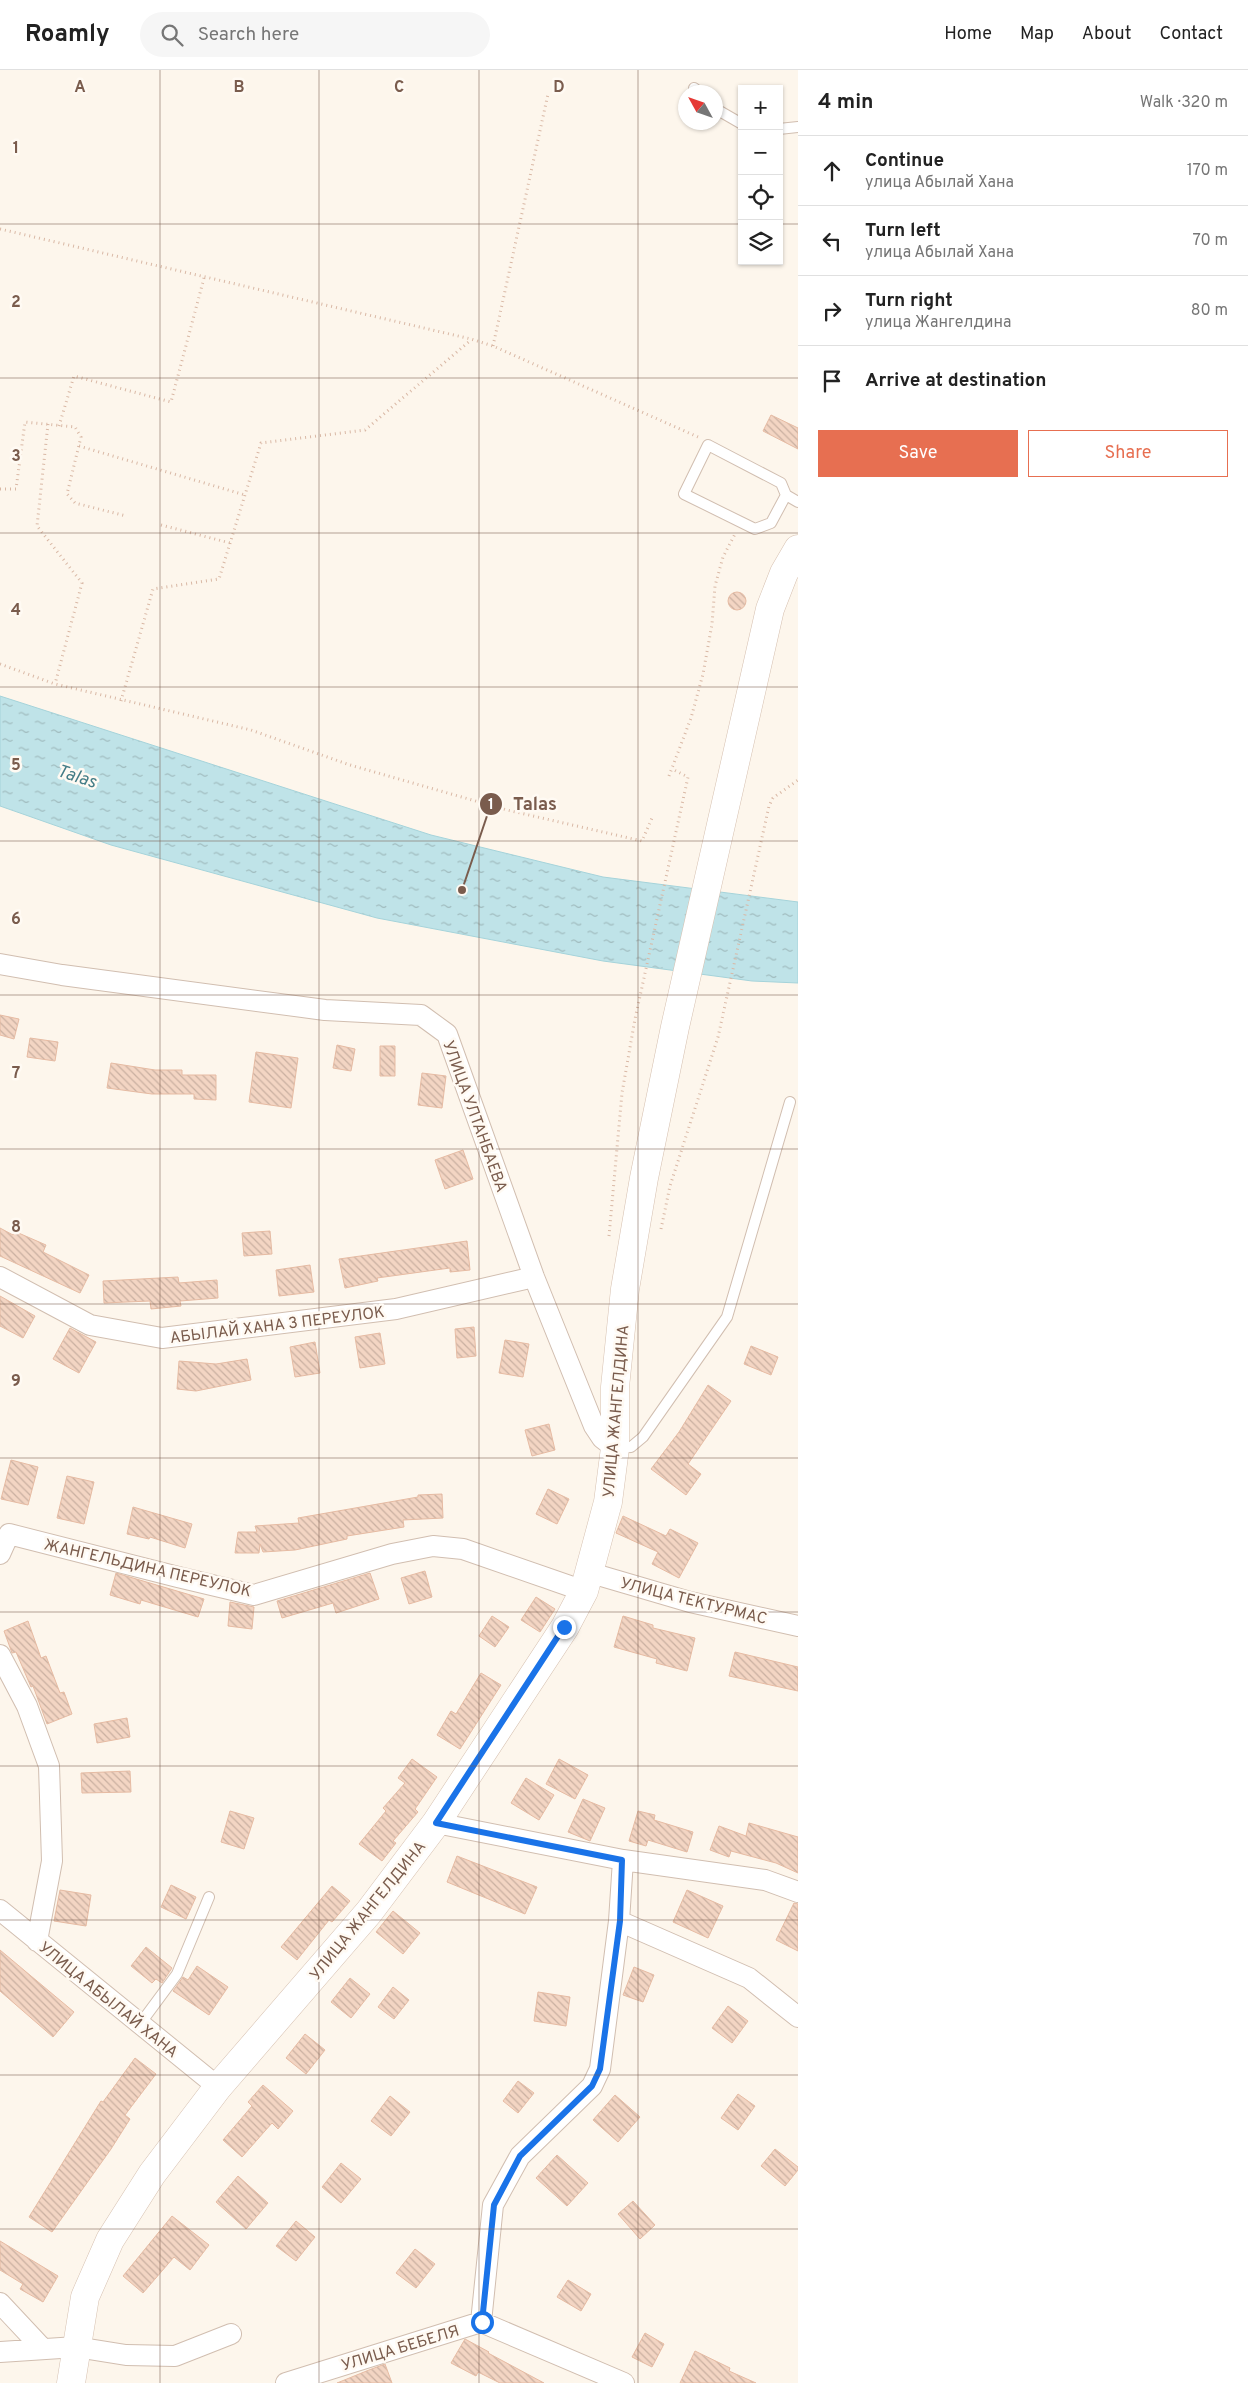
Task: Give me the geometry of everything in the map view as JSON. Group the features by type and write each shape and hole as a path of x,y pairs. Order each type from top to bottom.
{"street":[{"name":"УЛИЦА ЖАНГЕЛДИНА","path":"71,2383 85,2297 110,2240 152,2174 218,2087 369,1912 436,1823 559,1635 588,1582 608,1502 615,1448 615,1387 625,1289 644,1178 675,1027 770,609 784,573 798,549"},
{"name":"УЛИЦА УЛТАНБАЕВА","path":"0,964 62,975 325,1010 421,1015 447,1034 534,1277 594,1426 602,1438 615,1448"},
{"name":"АБЫЛАЙ ХАНА 3 ПЕРЕУЛОК","path":"0,1277 90,1325 162,1338 396,1309 534,1277"},
{"name":"ЖАНГЕЛЬДИНА ПЕРЕУЛОК","path":"4,1531 178,1577 254,1594 392,1554 433,1546 464,1549 588,1582"},
{"path":"0,1554 4,1531"},
{"name":"УЛИЦА ТЕКТУРМАС","path":"588,1582 798,1626"},
{"path":"0,1655 27,1706 49,1766 52,1861 37,1941"},
{"path":"436,1823 622,1860 766,1880 798,1892"},
{"path":"482,2322 494,2205 520,2156 592,2086 600,2069 620,1921 622,1860"},
{"name":"УЛИЦА АБЫЛАЙ ХАНА","path":"0,1910 218,2087"},
{"path":"620,1921 749,1978 798,2017"},
{"path":"0,2303 43,2349"},
{"name":"УЛИЦА БЕБЕЛЯ","path":"286,2383 482,2322 624,2383"},
{"path":"0,2352 76,2347 126,2355 175,2356 231,2334"}],"lane":[{"path":"723,114 738,122"},
{"path":"783,129 798,127"},
{"path":"786,495 771,523 755,529 684,494 708,445 782,483 786,495 798,502"},
{"path":"615,1448 631,1447 643,1437 727,1318 790,1102"},
{"path":"140,2024 177,1974 209,1897"}],"path":[{"path":"493,346 548,94"},
{"path":"0,229 471,339 493,346 697,436 708,445"},
{"path":"60,426 74,376 171,402 204,278"},
{"path":"121,701 153,589 219,579 261,443 365,430 471,339"},
{"path":"0,490 16,489 25,422 75,427 81,437 68,494 75,503 126,516"},
{"path":"48,424 37,526 82,583 55,684"},
{"path":"79,446 245,495"},
{"path":"669,776 691,718 702,674 712,624 715,586 723,557 741,522"},
{"path":"161,525 230,543"},
{"path":"0,664 55,684 251,730 350,765 507,810 642,841 652,818"},
{"path":"635,1019 688,777 672,769"},
{"path":"660,1233 670,1186 718,1037 769,806 773,798 798,780"}],"water":[{"path":"0,696 431,835 603,877 798,902 798,983 752,981 603,961 377,918 111,845 0,806"}],"building":[{"path":"771,415 798,428 798,449 763,431"},
{"path":"737,592 745,597 746,601 741,609 737,610 729,605 728,601 733,593"},
{"path":"0,1015 19,1019 14,1039 0,1035"},
{"path":"30,1038 58,1042 55,1061 27,1057"},
{"path":"337,1045 355,1049 351,1071 333,1068"},
{"path":"380,1046 395,1046 395,1076 380,1076"},
{"path":"256,1052 298,1058 291,1108 249,1102"},
{"path":"111,1063 155,1070 182,1070 182,1075 216,1075 216,1100 194,1099 194,1094 152,1094 107,1088"},
{"path":"422,1073 446,1076 442,1108 418,1105"},
{"path":"463,1150 473,1179 445,1189 435,1160"},
{"path":"0,1228 13,1235 14,1231 46,1245 43,1252 89,1275 80,1293 0,1256"},
{"path":"270,1231 272,1254 244,1256 242,1233"},
{"path":"467,1241 470,1270 450,1272 450,1268 377,1278 378,1281 345,1288 339,1259"},
{"path":"310,1265 314,1292 279,1296 276,1270"},
{"path":"178,1277 179,1283 217,1280 218,1298 180,1301 181,1306 151,1309 150,1301 104,1303 103,1281"},
{"path":"0,1296 35,1316 23,1338 0,1326"},
{"path":"474,1327 476,1356 457,1358 455,1329"},
{"path":"70,1328 96,1342 79,1373 53,1359"},
{"path":"380,1333 385,1364 360,1368 355,1337"},
{"path":"505,1340 529,1344 523,1377 499,1373"},
{"path":"315,1342 320,1373 295,1377 290,1347"},
{"path":"751,1346 778,1357 771,1375 744,1364"},
{"path":"247,1359 251,1380 196,1391 177,1389 179,1361 216,1364"},
{"path":"708,1385 731,1401 688,1464 701,1474 686,1495 651,1469 679,1432"},
{"path":"549,1424 555,1450 532,1456 525,1430"},
{"path":"11,1460 38,1467 28,1505 1,1499"},
{"path":"67,1476 94,1482 84,1524 57,1518"},
{"path":"548,1489 569,1499 557,1524 536,1514"},
{"path":"442,1494 443,1518 403,1520 404,1527 347,1536 347,1539 295,1550 263,1552 260,1544 259,1553 235,1553 238,1532 257,1532 255,1526 299,1523 298,1518 418,1497 418,1495"},
{"path":"133,1507 192,1524 185,1548 150,1537 149,1539 127,1534"},
{"path":"623,1516 666,1536 670,1529 698,1543 679,1578 652,1564 658,1552 616,1533"},
{"path":"425,1571 432,1597 409,1604 401,1578"},
{"path":"116,1573 204,1599 198,1617 141,1600 140,1604 110,1595"},
{"path":"370,1573 379,1599 336,1613 333,1603 282,1618 277,1601"},
{"path":"536,1597 555,1609 540,1632 521,1620"},
{"path":"230,1602 254,1607 252,1629 228,1626"},
{"path":"492,1616 509,1627 495,1647 479,1636"},
{"path":"623,1616 653,1625 653,1628 695,1638 687,1671 656,1663 657,1659 614,1647"},
{"path":"28,1621 41,1658 46,1656 60,1693 64,1692 72,1714 47,1724 33,1686 31,1687 16,1652 12,1653 4,1631"},
{"path":"735,1652 798,1667 798,1691 729,1676"},
{"path":"481,1673 501,1685 460,1749 437,1735 451,1711 456,1714"},
{"path":"127,1718 130,1737 97,1743 94,1724"},
{"path":"412,1759 437,1777 415,1809 418,1812 393,1841 396,1843 382,1861 359,1844 386,1811 383,1808 405,1783 398,1778"},
{"path":"559,1759 588,1775 575,1799 546,1784"},
{"path":"130,1771 131,1792 82,1793 81,1773"},
{"path":"526,1778 554,1795 539,1820 511,1803"},
{"path":"583,1799 605,1808 590,1841 568,1832"},
{"path":"230,1811 254,1818 244,1849 221,1842"},
{"path":"638,1811 655,1815 654,1820 693,1832 687,1852 648,1840 646,1846 629,1841"},
{"path":"749,1823 798,1837 798,1873 776,1863 731,1851 729,1857 710,1850 719,1826 746,1836"},
{"path":"457,1856 537,1887 525,1914 447,1882"},
{"path":"171,1885 196,1897 186,1919 161,1907"},
{"path":"332,1886 350,1901 332,1922 329,1920 297,1960 281,1947"},
{"path":"60,1890 91,1895 86,1926 54,1921"},
{"path":"687,1890 723,1906 708,1938 673,1922"},
{"path":"794,1903 798,1904 798,1951 776,1940"},
{"path":"393,1911 420,1933 403,1954 376,1932"},
{"path":"146,1947 172,1968 162,1983 156,1979 152,1983 131,1966"},
{"path":"0,1950 74,2012 53,2037 0,1991"},
{"path":"197,1966 228,1987 209,2015 173,1991 183,1977 188,1980"},
{"path":"634,1967 654,1975 643,2002 623,1995"},
{"path":"350,1978 370,1994 351,2018 331,2002"},
{"path":"393,1987 409,2000 394,2019 378,2007"},
{"path":"538,1992 570,1997 566,2026 534,2021"},
{"path":"728,2006 748,2021 732,2043 712,2028"},
{"path":"305,2034 325,2050 306,2074 286,2058"},
{"path":"135,2058 156,2074 125,2115 130,2119 111,2149 52,2232 29,2217 101,2101 103,2102"},
{"path":"518,2081 534,2093 518,2113 503,2101"},
{"path":"263,2085 293,2111 278,2129 272,2123 242,2157 223,2140 252,2106 248,2102"},
{"path":"738,2094 755,2106 738,2130 721,2118"},
{"path":"615,2095 640,2117 618,2142 593,2120"},
{"path":"390,2096 410,2112 391,2136 371,2121"},
{"path":"775,2149 798,2167 798,2170 785,2186 761,2166"},
{"path":"557,2155 588,2183 567,2206 536,2178"},
{"path":"341,2163 361,2179 341,2203 322,2187"},
{"path":"238,2176 268,2203 246,2229 216,2202"},
{"path":"633,2201 655,2225 640,2239 618,2214"},
{"path":"172,2216 209,2245 190,2270 174,2257 143,2293 123,2276"},
{"path":"296,2221 315,2237 296,2261 276,2246"},
{"path":"0,2241 58,2276 43,2302 20,2289 23,2284 0,2270"},
{"path":"415,2249 435,2264 416,2288 396,2273"},
{"path":"568,2280 591,2294 581,2311 557,2297"},
{"path":"645,2333 664,2344 652,2367 632,2357"},
{"path":"465,2339 544,2383 500,2383 478,2372 476,2376 451,2363"},
{"path":"695,2351 730,2368 729,2371 756,2383 680,2383"},
{"path":"385,2364 392,2383 337,2383 369,2370"}],"place":[{"name":"Talas","path":"462,890"}],"route":[{"path":"482,2322 494,2205 520,2156 592,2086 600,2069 620,1921 622,1860 436,1823 564,1627"}]}
